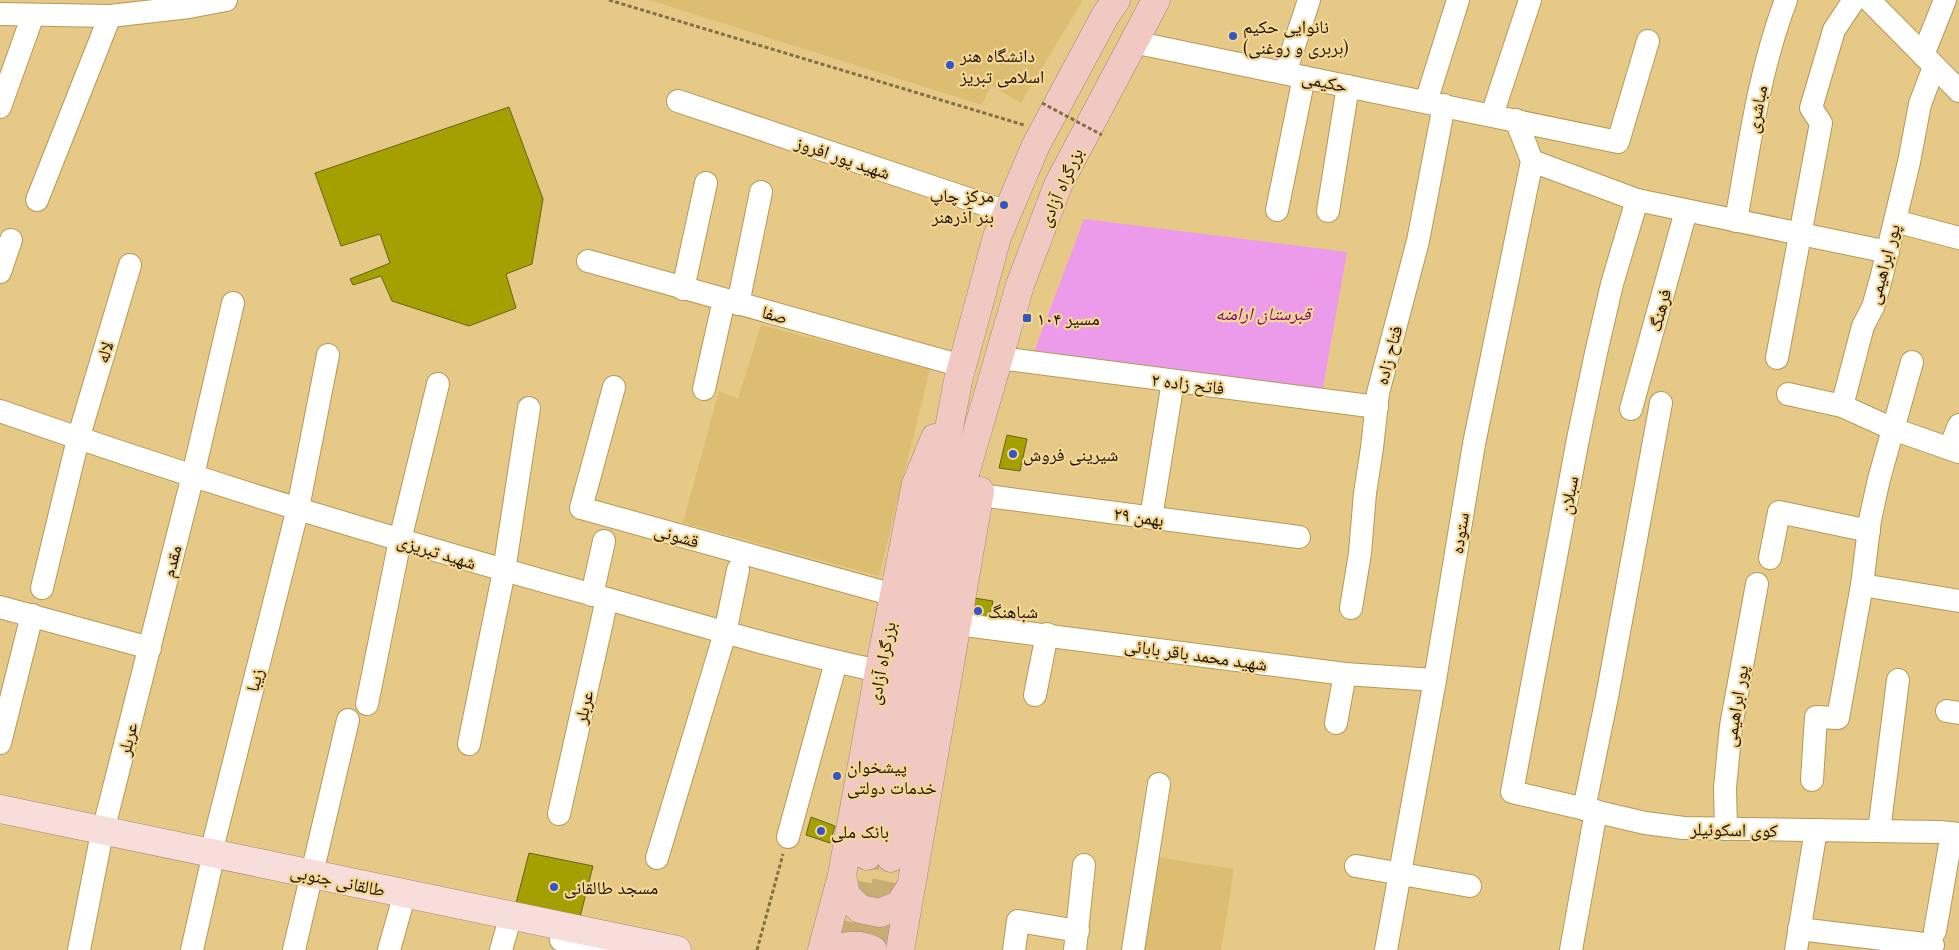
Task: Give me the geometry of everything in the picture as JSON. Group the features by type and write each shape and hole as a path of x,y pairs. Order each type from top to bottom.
{"highway":[{"name":"بزرگراه آزادی","path":"1111,5 1036,145 997,237 960,374 879,857 964,477 1020,285 1058,186 1156,0"},
{"name":"بزرگراه آزادی","path":"822,950 842,875 879,671 916,484 960,374"},
{"name":"بزرگراه آزادی","path":"900,950 980,495 992,385"},
{"path":"842,875 846,895 860,909 880,913 899,905 910,888"},
{"path":"833,950 850,945 873,950"}],"main road":[{"name":"طالقانی جنوبی","path":"0,809 102,837 211,860 509,922 636,946 677,950"}],"street":[{"path":"0,14 110,16 189,7 226,0"},
{"path":"1277,210 1295,75 1310,0"},
{"name":"فتاح زاده","path":"1351,608 1360,553 1365,493 1378,392 1418,241 1435,104 1458,0"},
{"path":"1492,115 1530,0"},
{"name":"مباشری","path":"1736,221 1759,92 1771,44 1786,0"},
{"path":"1777,358 1821,123 1812,108 1834,30 1854,0"},
{"path":"1869,0 1959,92"},
{"name":"پور ابراهیمی","path":"1842,406 1863,326 1873,307 1888,252 1928,61 1945,0"},
{"path":"0,107 33,15"},
{"path":"37,200 110,16"},
{"name":"حکیمی","path":"1133,42 1618,142 1648,41"},
{"path":"1328,211 1348,86"},
{"name":"شهید پور افروز","path":"678,101 1007,212"},
{"path":"1516,120 1532,161 1637,200 1888,252"},
{"name":"ستوده","path":"1386,950 1435,680 1474,444 1532,161"},
{"path":"683,289 706,183"},
{"path":"704,389 731,302 761,192"},
{"name":"سبلان","path":"1512,792 1578,439 1596,353 1612,284 1637,200"},
{"name":"فرهنگ","path":"1631,409 1686,210"},
{"path":"1895,221 1959,238"},
{"path":"0,272 10,240"},
{"name":"صفا","path":"588,261 731,302 960,374"},
{"name":"لاله","path":"42,588 78,439 130,265"},
{"name":"مقدم","path":"150,648 233,303"},
{"name":"زیبا","path":"192,950 211,860 298,508 328,355"},
{"name":"فاتح زاده ۲","path":"999,358 1377,407"},
{"path":"1812,780 1816,717 1838,718 1879,478 1912,362"},
{"path":"1151,518 1173,381"},
{"path":"367,704 400,540 438,384"},
{"name":"قشونی","path":"614,387 582,508 894,595"},
{"path":"1788,394 1842,406 1893,429 1955,450 1959,425"},
{"path":"1570,950 1607,697 1661,403"},
{"path":"469,744 504,571 529,408"},
{"name":"شهید تبریزی","path":"0,412 192,475 504,571 725,633 836,662 879,671"},
{"name":"۲۹ بهمن","path":"980,495 1299,537"},
{"path":"1770,558 1779,512 1869,530"},
{"name":"عربلر","path":"559,814 599,597 604,541"},
{"path":"657,858 725,633 738,570"},
{"name":"پور ابراهیمی","path":"1726,829 1725,788 1731,726 1757,584"},
{"path":"1862,585 1959,601"},
{"path":"0,607 150,648"},
{"path":"0,743 32,615"},
{"name":"شهید محمد باقر بابائی","path":"957,624 1047,634 1345,674 1435,680"},
{"path":"1035,695 1047,634"},
{"name":"عربلر","path":"79,950 102,837 150,648"},
{"path":"788,837 836,662"},
{"path":"1336,723 1345,674"},
{"path":"1879,831 1898,680"},
{"path":"294,950 348,720"},
{"path":"1134,950 1159,784"},
{"name":"کوی اسکوئیلر","path":"1512,792 1645,822 1684,828 1955,833"},
{"path":"0,822 102,837"},
{"path":"1816,830 1798,940 1875,944 1934,938 1955,833"},
{"path":"1014,950 1018,921 1076,941 1084,865"},
{"path":"1356,866 1470,886"},
{"path":"389,950 404,900"},
{"path":"501,950 509,922 609,950"}],"path":[{"path":"609,0 1044,131"},
{"path":"1042,103 1102,135"},
{"path":"757,950 788,837"}],"shaded area":[{"name":"دانشگاه هنر اسلامی تبریز","path":"649,0 1083,0 1021,103 991,85 982,105"},
{"path":"761,325 930,369 879,576 683,523 719,391 738,399"},
{"path":"1156,857 1234,869 1221,950 1142,950"}],"green space":[{"name":"قبرستان ارامنه","path":"1084,219 1347,252 1322,394 1034,352"}],"building":[{"path":"509,107 543,199 532,264 506,274 516,308 469,326 392,301 381,276 353,285 350,279 390,263 380,234 341,246 315,173"},
{"name":"شیرینی فروش","path":"1007,435 1027,439 1020,471 999,468"},
{"name":"شباهنگ","path":"968,597 993,601 988,625 965,621"},
{"name":"بانک ملی","path":"811,817 835,826 830,843 806,835"},
{"name":"مسجد طالقانی","path":"529,853 593,866 579,921 515,907"}],"tunnel":[{"path":"848,950 867,856"},
{"path":"873,950 891,858"}],"place":[{"name":"نانوایی حکیم (بربری و روغنی)","path":"1233,36"},
{"name":"دانشگاه هنر اسلامی تبریز","path":"950,65"},
{"name":"مرکز چاپ بنر آذرهنر","path":"1004,205"},
{"name":"مسیر ۱۰۴","path":"1027,318"},
{"name":"شیرینی فروش","path":"1013,454"},
{"name":"شباهنگ","path":"978,611"},
{"name":"پیشخوان خدمات دولتی","path":"837,776"},
{"name":"بانک ملی","path":"821,831"},
{"name":"مسجد طالقانی","path":"554,887"}]}
